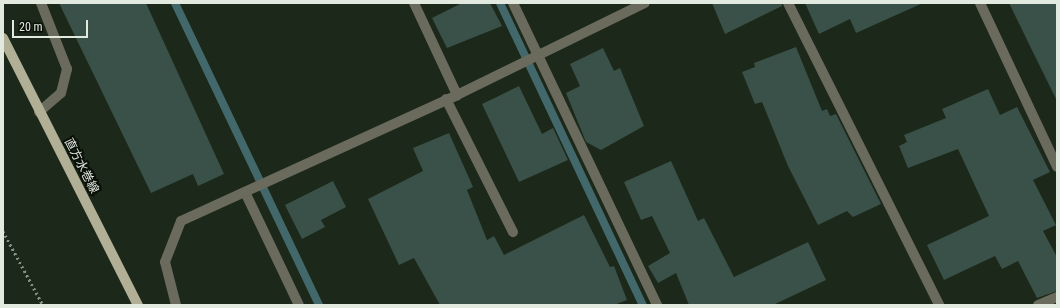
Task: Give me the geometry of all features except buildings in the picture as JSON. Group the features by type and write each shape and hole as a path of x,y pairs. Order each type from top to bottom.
{"main road":[{"name":"直方水巻線","path":"3,38 39,112 138,305"}],"street":[{"path":"39,112 61,93 67,69 42,3"},
{"path":"414,3 457,95"},
{"path":"513,3 533,55 658,305"},
{"path":"176,305 165,262 182,221 457,95 533,55 645,3"},
{"path":"788,3 939,305"},
{"path":"980,3 1057,167"},
{"path":"446,99 513,232"},
{"path":"245,192 299,305"},
{"path":"1038,305 1057,297"}],"path":[{"path":"3,231 43,305"}],"waterway":[{"path":"175,3 319,305"},
{"path":"500,3 643,305"}]}
